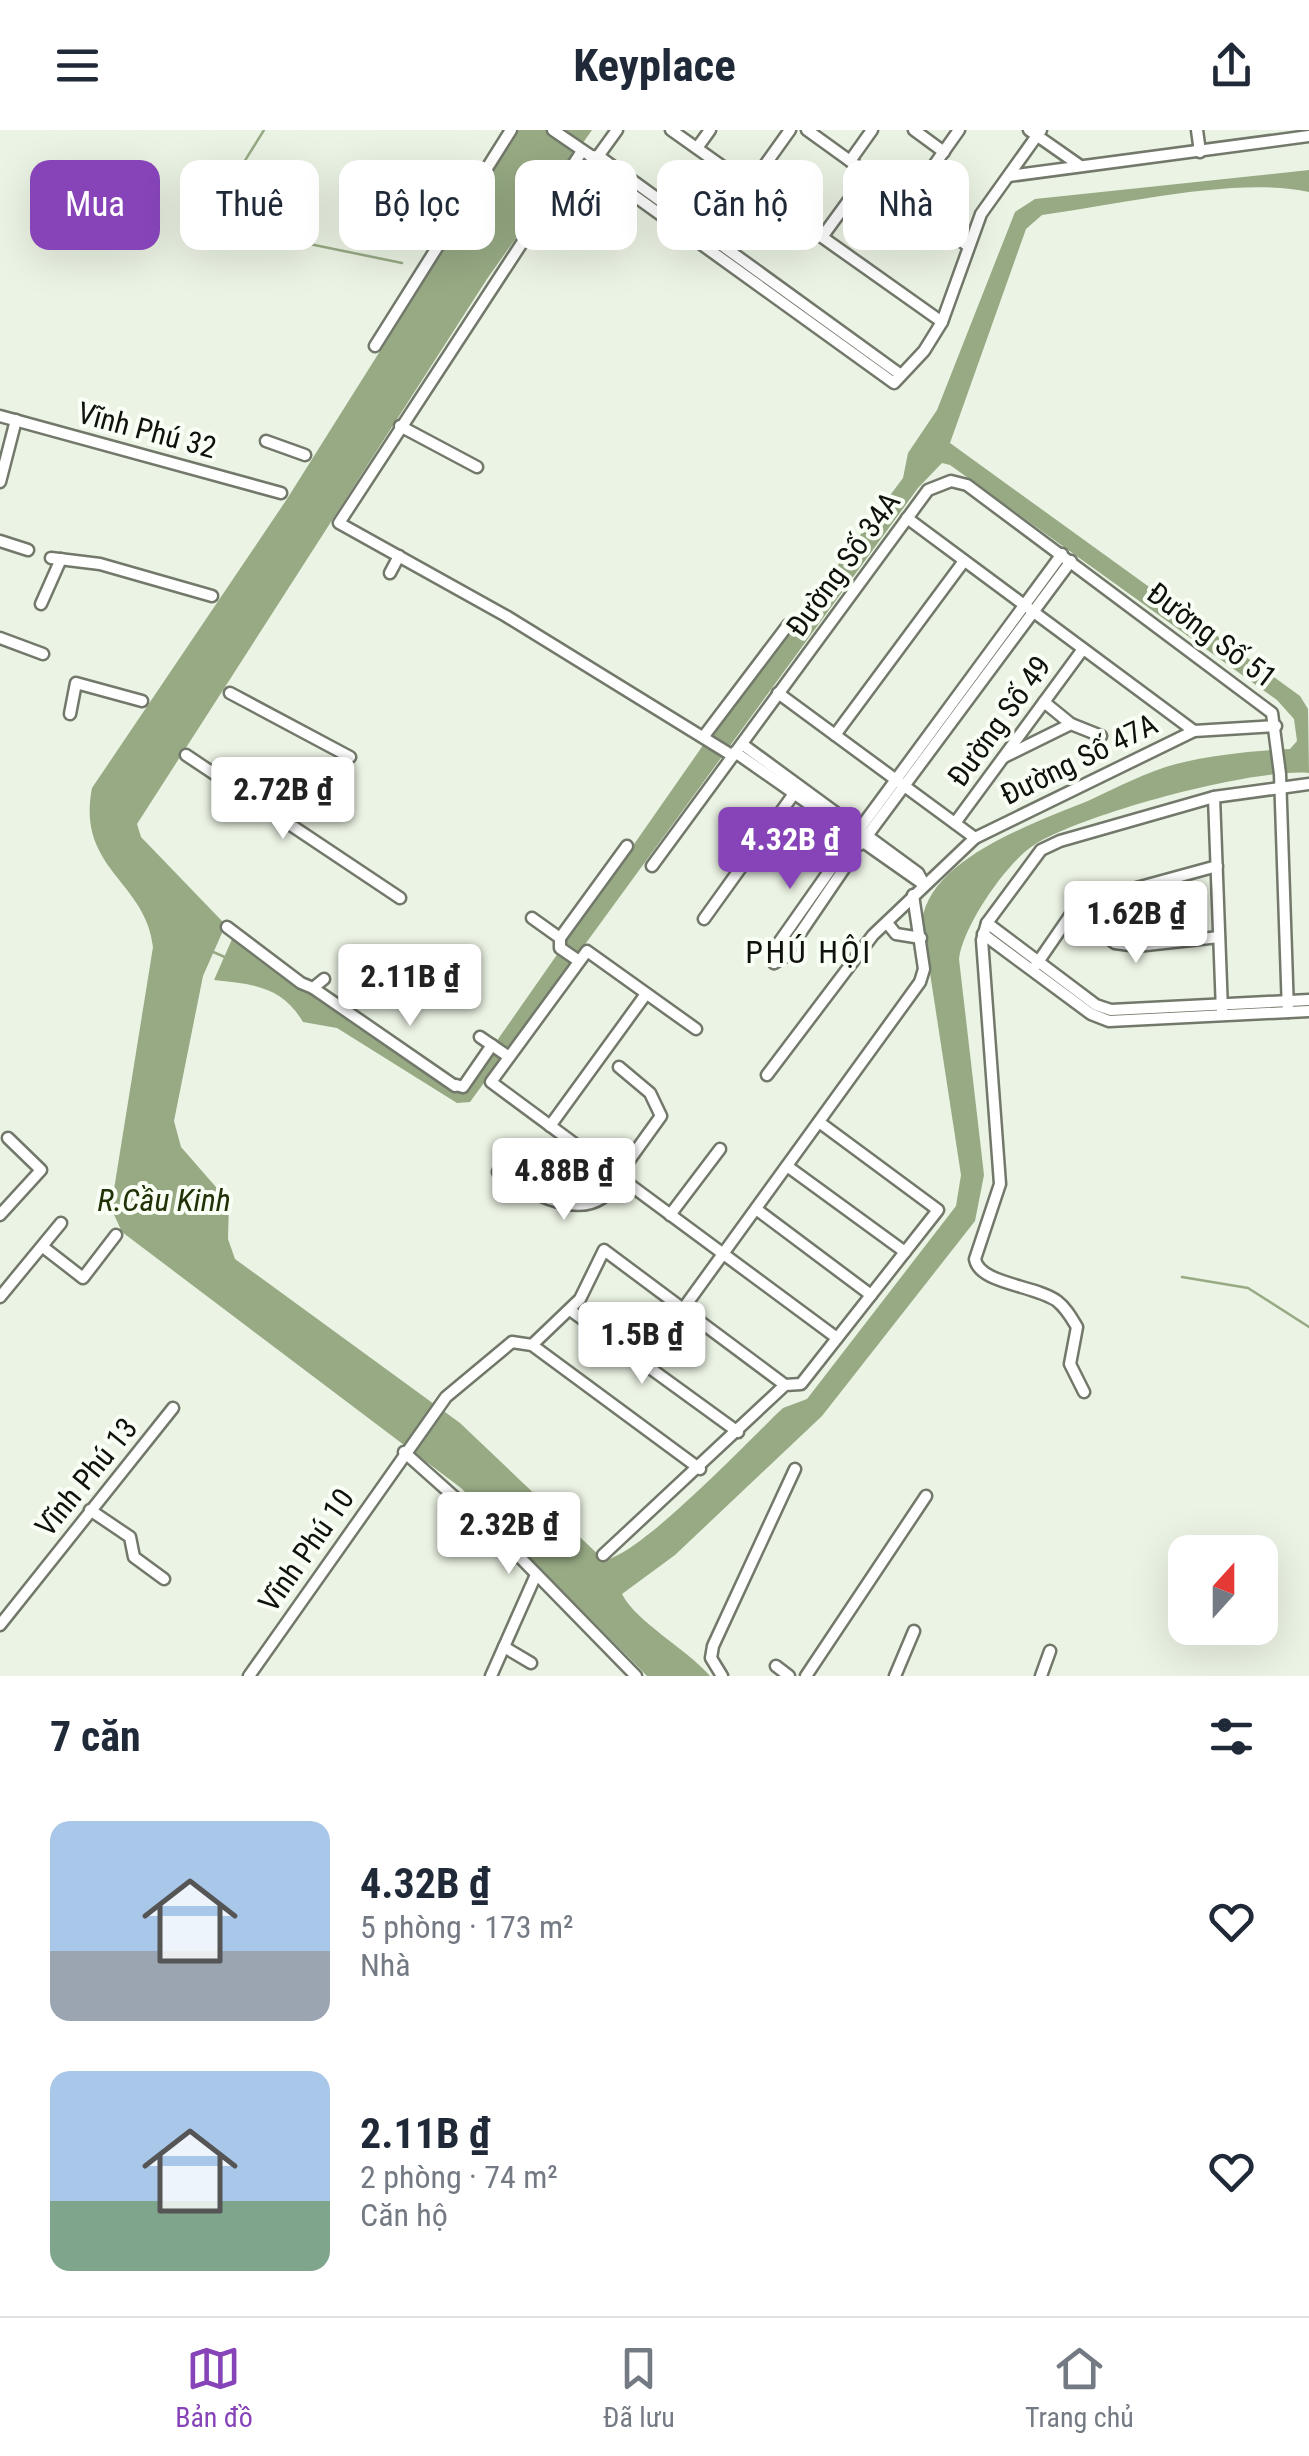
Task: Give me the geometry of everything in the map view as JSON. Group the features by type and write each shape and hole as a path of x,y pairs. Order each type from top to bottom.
{"street":[{"path":"375,346 511,130"},
{"path":"553,130 657,205"},
{"path":"617,130 588,155 400,426 338,523 734,751 859,838"},
{"path":"671,130 714,160"},
{"path":"697,148 710,130"},
{"path":"769,160 790,130"},
{"path":"807,130 849,160"},
{"path":"851,160 872,130"},
{"path":"914,130 944,152"},
{"path":"938,160 960,130"},
{"path":"1197,130 1200,152"},
{"path":"1262,130 1268,143"},
{"path":"1268,143 1270,130"},
{"path":"969,244 981,214 1036,132 1080,166"},
{"path":"1009,176 1309,136"},
{"path":"586,160 588,155"},
{"path":"823,236 843,208"},
{"path":"823,238 942,322"},
{"path":"720,250 898,379 924,351 942,322 967,250"},
{"name":"Vĩnh Phú 32","path":"0,416 280,492"},
{"path":"0,482 16,420"},
{"path":"400,426 477,468"},
{"path":"266,441 305,455"},
{"name":"Đường Số 34A","path":"652,866 928,490 951,480 968,485 1066,558"},
{"path":"907,518 1194,731"},
{"path":"0,541 28,550"},
{"path":"390,572 399,556"},
{"path":"41,604 56,558 100,564 212,596"},
{"path":"859,838 852,857 784,957 774,963 773,951 842,853 859,838 1066,558"},
{"name":"Đường Số 51","path":"1066,558 1266,704 1276,726 1278,744 1288,1007"},
{"path":"835,735 964,561"},
{"path":"705,736 788,625"},
{"path":"0,638 43,654"},
{"name":"Đường Số 49","path":"955,823 1083,649"},
{"path":"70,714 76,683 106,688 142,701"},
{"path":"230,693 350,757"},
{"path":"778,694 974,838"},
{"path":"1044,702 1070,724 1101,736"},
{"path":"1003,758 1070,724"},
{"name":"Đường Số 47A","path":"767,1074 873,935 974,838 1194,731 1276,726"},
{"path":"734,751 859,838 918,873 924,884"},
{"path":"186,754 400,898"},
{"path":"1084,1392 1070,1364 1076,1327 1068,1313 1035,1290 986,1277 976,1268 975,1259 1000,1184 985,928 1041,850 1280,779 1309,784"},
{"path":"704,918 793,794"},
{"path":"1214,797 1222,1010"},
{"path":"560,943 627,846"},
{"path":"1035,966 1078,904 1217,866"},
{"path":"683,1309 920,982 924,968 914,896"},
{"path":"1073,911 1116,943 1137,946 1220,937"},
{"path":"532,918 577,960"},
{"path":"887,923 896,934 920,938"},
{"path":"227,927 456,1085 463,1087 493,1046"},
{"path":"985,928 1035,966 1110,1010 1288,1007 1309,1011"},
{"path":"696,1029 587,951 490,1082 837,1338"},
{"path":"313,988 324,979"},
{"path":"550,1126 646,994"},
{"path":"1288,1007 1309,1000"},
{"path":"480,1036 508,1056"},
{"path":"498,1172 541,1194 581,1205 598,1202 661,1116 650,1092 618,1067"},
{"path":"700,1470 532,1345 570,1310 598,1269 604,1250 786,1385 801,1384 938,1210 819,1122"},
{"path":"0,1214 41,1170 8,1138"},
{"path":"670,1215 720,1149"},
{"path":"787,1166 905,1252"},
{"path":"0,1191 12,1201"},
{"path":"756,1210 871,1295"},
{"path":"0,1297 61,1223"},
{"path":"43,1247 83,1278 116,1235"},
{"path":"570,1310 738,1432"},
{"name":"Vĩnh Phú 10","path":"250,1676 444,1400 506,1345 517,1341 532,1345"},
{"path":"603,1555 700,1470 786,1385"},
{"name":"Vĩnh Phú 13","path":"0,1624 173,1408"},
{"path":"407,1450 506,1542 636,1676"},
{"path":"722,1676 711,1658 713,1646 795,1469"},
{"path":"806,1676 926,1496"},
{"path":"90,1510 130,1537 134,1558 164,1578"},
{"path":"491,1676 536,1577"},
{"path":"895,1676 914,1631"},
{"path":"504,1647 531,1663"},
{"path":"1041,1676 1050,1651"},
{"path":"776,1666 790,1676"}],"water":[{"name":"R.Cầu Kinh","path":"519,130 592,130 571,160 515,160 515,239 137,824 141,837 222,921 222,933 203,976 174,1121 181,1147 229,1202 228,1239 235,1259 460,1423 604,1560 621,1554 668,1518 783,1408 807,1399 956,1206 961,1175 922,921 929,898 944,878 965,860 1016,831 1154,771 1218,756 1290,749 1297,741 1294,719 1277,700 942,463 918,488 470,1102 457,1103 337,1028 303,1022 276,994 214,980 233,937 464,1088 706,741 903,478 908,453 937,410 1015,212 1035,199 1309,170 1309,192 1247,187 1177,194 1042,215 1026,229 950,443 1300,696 1308,709 1309,773 1283,773 1210,785 1089,820 1034,845 987,896 968,930 959,959 984,1175 975,1221 822,1416 675,1555 622,1594 639,1615 710,1676 647,1676 461,1488 122,1232 111,1208 153,947 138,906 102,857 94,838 90,815 92,788 287,499 444,250 495,250 495,168"}],"waterway":[{"path":"264,130 211,215 256,233 402,263"},
{"path":"211,951 227,958"},
{"path":"1182,1277 1248,1288 1309,1327"}],"district":[{"name":"PHÚ HỘI","path":"809,952"}]}
